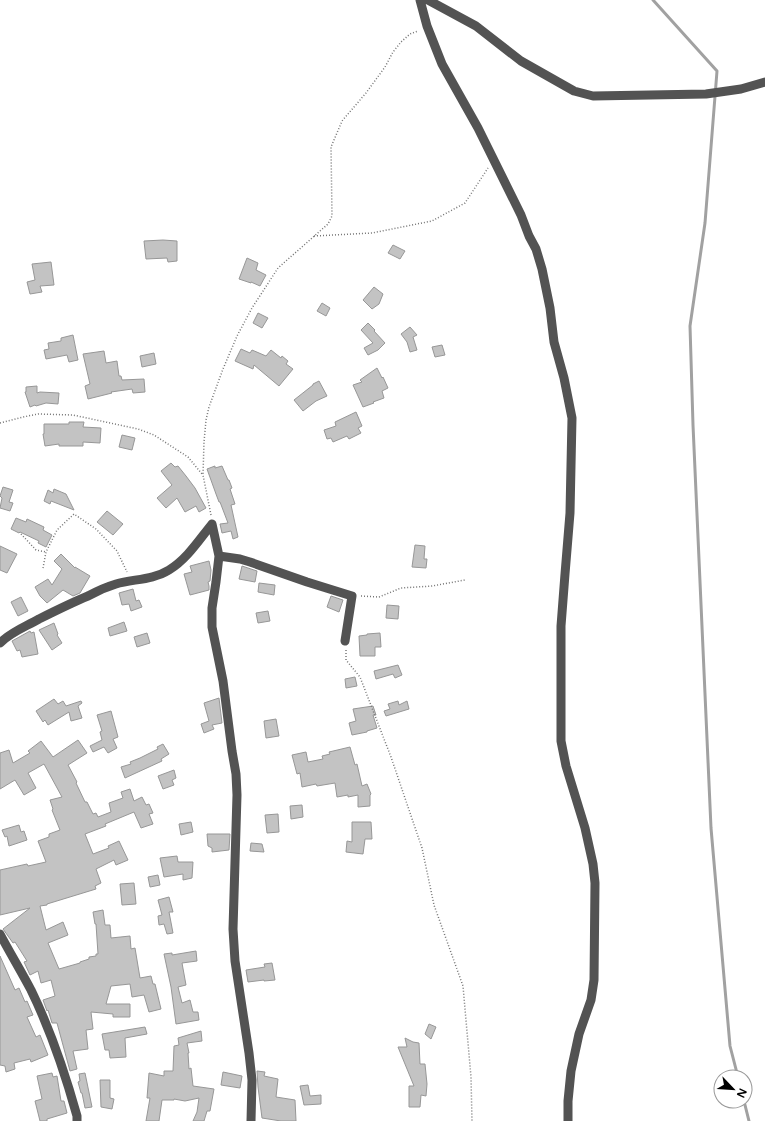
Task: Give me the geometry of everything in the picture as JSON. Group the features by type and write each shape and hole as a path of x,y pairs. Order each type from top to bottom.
{"street":[{"path":"420,0 427,26 442,64 478,128 521,215 536,250 550,308 554,342 564,378 572,418 570,513 561,626 561,741 566,766 585,828 593,864 595,883 594,980 591,1000 580,1034 571,1071 568,1121"},
{"path":"428,0 476,26 521,60 574,91 593,96 706,94 740,89 765,82"},
{"path":"212,524 218,556 212,608 212,627 223,681 225,708 236,774 237,795 233,929 235,961 252,1080 251,1121"},
{"path":"0,643 14,632 60,608 106,587 162,574 179,563 212,524"},
{"path":"218,556 240,559 352,596 345,640"},
{"path":"0,934 31,990 59,1057 77,1121"}],"path":[{"path":"212,524 203,475 206,420 209,407 236,336 278,268 328,224 332,216 331,147 342,121 366,93 401,42 410,34 427,26"},
{"path":"314,236 372,233 432,221 465,203 494,160"},
{"path":"0,423 38,414 73,415 138,430 154,435 188,457 203,475"},
{"path":"43,568 46,552 57,530 74,514 96,529 117,551 131,581"},
{"path":"21,534 36,550 46,552"},
{"path":"352,596 378,597 401,588 432,586 465,580"},
{"path":"345,640 346,660 360,677 392,757 422,848 434,905 463,986 471,1077 472,1121"}],"building":[{"path":"144,241 177,241 177,261 168,262 167,258 146,259"},
{"path":"393,245 405,251 400,259 388,253"},
{"path":"247,258 258,263 256,270 266,275 260,286 239,279"},
{"path":"51,262 54,285 40,286 42,292 30,294 27,282 35,280 32,264"},
{"path":"374,287 383,294 379,304 372,309 363,300"},
{"path":"322,303 330,308 326,316 317,311"},
{"path":"258,313 268,318 262,328 253,323"},
{"path":"368,323 385,343 378,350 368,355 364,348 373,343 361,330"},
{"path":"410,327 417,335 413,337 417,350 410,352 407,342 401,334"},
{"path":"73,335 78,360 69,362 67,355 46,359 44,350 49,349 48,343 61,341 61,338"},
{"path":"442,345 445,355 435,357 432,347"},
{"path":"241,349 250,353 252,350 266,356 271,350 281,358 282,356 288,361 286,364 293,369 279,386 254,365 253,369 235,361"},
{"path":"104,351 106,363 117,361 119,376 121,376 122,380 144,379 145,392 133,393 132,389 111,392 112,393 88,399 85,386 90,384 83,354"},
{"path":"154,353 156,364 142,367 140,356"},
{"path":"377,368 388,388 382,391 384,398 363,407 353,385 362,382 360,380"},
{"path":"319,381 327,396 316,401 303,411 294,400 313,384"},
{"path":"37,386 37,393 59,393 58,404 46,403 30,407 25,392 26,387"},
{"path":"356,412 362,426 358,428 361,433 349,439 347,436 333,442 331,438 327,439 324,430 336,426 335,422"},
{"path":"69,422 84,422 83,427 101,428 100,443 83,442 83,446 59,446 59,444 45,446 43,434 44,424 69,424"},
{"path":"122,435 135,438 132,450 119,447"},
{"path":"171,463 175,467 178,466 186,476 195,488 206,508 199,512 196,506 185,512 177,498 166,508 157,498 172,485 161,471"},
{"path":"215,466 215,468 222,466 232,488 230,489 235,504 231,505 238,537 233,539 231,531 222,533 220,524 228,523 207,469"},
{"path":"3,487 13,490 9,502 13,503 10,511 0,508 2,498 0,496"},
{"path":"54,489 66,494 74,510 51,501 50,504 44,501 48,490 53,493"},
{"path":"107,511 123,524 113,535 97,522"},
{"path":"16,518 26,522 27,519 44,527 43,530 52,535 46,547 38,543 39,541 11,529"},
{"path":"415,545 425,546 424,559 427,559 426,568 412,567"},
{"path":"0,546 17,554 7,573 0,570"},
{"path":"61,554 75,568 90,576 80,593 73,596 63,590 47,603 40,596 35,587 48,579 52,585 62,569 54,561"},
{"path":"209,561 211,570 210,581 208,582 209,590 190,595 184,574 192,572 190,566"},
{"path":"242,566 257,571 255,582 239,579"},
{"path":"259,583 275,585 274,595 258,592"},
{"path":"133,589 136,601 139,600 142,607 131,611 129,604 122,605 119,593"},
{"path":"331,596 343,600 339,612 327,607"},
{"path":"21,597 28,611 18,616 11,602"},
{"path":"387,605 399,606 398,619 386,618"},
{"path":"268,611 270,621 258,623 256,613"},
{"path":"124,622 127,631 110,636 108,628"},
{"path":"54,623 58,634 57,635 62,643 52,650 39,630"},
{"path":"30,631 31,633 34,632 38,654 22,657 20,650 17,651 12,641"},
{"path":"147,633 150,643 137,647 134,637"},
{"path":"380,633 381,647 375,647 375,656 360,656 359,636"},
{"path":"398,665 402,675 395,678 393,674 376,679 374,671"},
{"path":"355,677 357,686 346,688 345,679"},
{"path":"219,698 222,723 212,725 214,729 204,733 201,724 209,721 204,703"},
{"path":"54,699 58,704 63,701 66,706 81,701 82,703 78,706 82,718 71,721 69,712 48,725 45,720 43,722 36,711"},
{"path":"398,701 399,705 407,701 409,709 386,716 384,711 390,709 388,704"},
{"path":"373,706 376,715 373,715 377,728 352,735 349,723 356,721 353,709"},
{"path":"111,711 118,737 113,739 117,748 108,753 104,747 93,752 90,746 102,740 100,732 102,731 97,715"},
{"path":"276,719 279,736 266,738 264,721"},
{"path":"78,740 87,753 68,765 85,802 87,802 93,814 96,813 98,817 111,812 109,803 123,798 121,792 130,789 134,801 142,797 146,805 149,804 153,813 149,814 153,824 141,828 134,812 105,824 106,826 85,834 93,854 109,848 108,846 119,841 128,860 116,865 114,860 96,869 101,883 95,886 96,889 40,906 46,930 63,922 68,935 48,943 59,969 80,963 89,959 89,957 96,956 96,954 98,954 96,924 93,912 103,910 105,925 110,925 111,938 130,936 131,949 135,948 140,978 151,976 153,984 155,984 161,1009 149,1012 144,995 132,997 130,984 111,986 106,1004 130,1004 130,1017 113,1017 113,1014 91,1012 93,1029 86,1030 88,1049 73,1051 77,1069 70,1071 57,1023 52,1023 43,1000 55,996 51,980 41,983 38,971 30,975 24,962 27,961 15,942 13,943 3,929 30,908 0,915 0,870 27,864 28,866 46,862 38,841 49,837 49,834 60,830 52,810 50,800 62,797 44,764 28,773 36,788 24,795 15,780 0,789 0,753 9,750 13,763 30,753 28,751 41,741 53,757"},
{"path":"163,744 169,754 161,759 162,761 125,778 121,767 131,764 130,762 158,749 157,747"},
{"path":"350,747 355,765 357,764 362,786 367,784 371,794 370,806 358,807 358,795 337,797 335,783 317,786 316,784 302,787 300,773 297,774 292,755 306,752 308,762 323,759 322,756 330,754 329,752"},
{"path":"174,770 176,778 172,780 174,785 163,789 158,776"},
{"path":"302,805 303,817 291,819 290,806"},
{"path":"278,814 279,832 267,833 265,815"},
{"path":"191,822 193,832 181,835 179,824"},
{"path":"352,822 371,822 372,839 365,839 363,854 346,852 347,841 352,842"},
{"path":"19,825 21,832 24,831 27,840 9,846 7,836 5,837 2,830"},
{"path":"207,834 230,834 229,850 212,852 212,848 208,846"},
{"path":"251,843 262,844 264,852 250,851"},
{"path":"177,856 178,862 193,862 192,878 183,880 183,874 164,877 160,858"},
{"path":"158,875 160,885 150,887 148,877"},
{"path":"134,883 136,904 122,905 120,884"},
{"path":"169,897 173,912 169,912 173,933 167,934 164,924 159,925 158,916 162,915 158,900"},
{"path":"196,951 197,961 182,963 186,985 178,987 182,1003 190,1000 193,1012 198,1012 199,1020 176,1024 171,987 164,954 172,953 172,955"},
{"path":"0,956 15,990 19,988 25,1002 27,1001 33,1015 27,1017 36,1037 40,1035 48,1055 31,1062 30,1059 14,1063 15,1069 6,1072 5,1066 0,1065"},
{"path":"272,963 275,980 248,982 246,970 265,967 264,964"},
{"path":"429,1024 436,1027 431,1039 425,1034"},
{"path":"145,1027 147,1034 125,1038 126,1057 110,1058 109,1050 105,1050 102,1034"},
{"path":"201,1031 202,1041 187,1043 189,1053 189,1069 191,1068 193,1086 214,1089 210,1111 207,1111 204,1121 193,1121 197,1112 199,1098 185,1101 174,1099 162,1100 159,1121 146,1121 150,1098 147,1098 149,1073 164,1076 164,1071 173,1071 174,1046 179,1045 178,1038"},
{"path":"405,1038 419,1043 420,1064 425,1064 427,1084 426,1096 421,1095 420,1107 409,1107 409,1086 414,1086 398,1047 407,1047"},
{"path":"257,1071 265,1072 264,1076 278,1079 276,1097 295,1100 296,1121 281,1121 262,1118"},
{"path":"223,1072 242,1076 240,1088 221,1085"},
{"path":"52,1073 53,1077 57,1076 61,1101 64,1101 67,1113 47,1119 47,1121 40,1121 35,1101 42,1099 37,1076"},
{"path":"85,1073 92,1107 85,1108 78,1082 80,1081 79,1074"},
{"path":"100,1080 110,1080 110,1098 114,1099 112,1109 101,1107"},
{"path":"308,1085 310,1096 321,1095 321,1104 304,1105 300,1086"}],"waterway":[{"path":"653,0 717,71 705,223 690,326 711,828 730,1046 736,1069"},
{"path":"746,1109 749,1121"}]}
